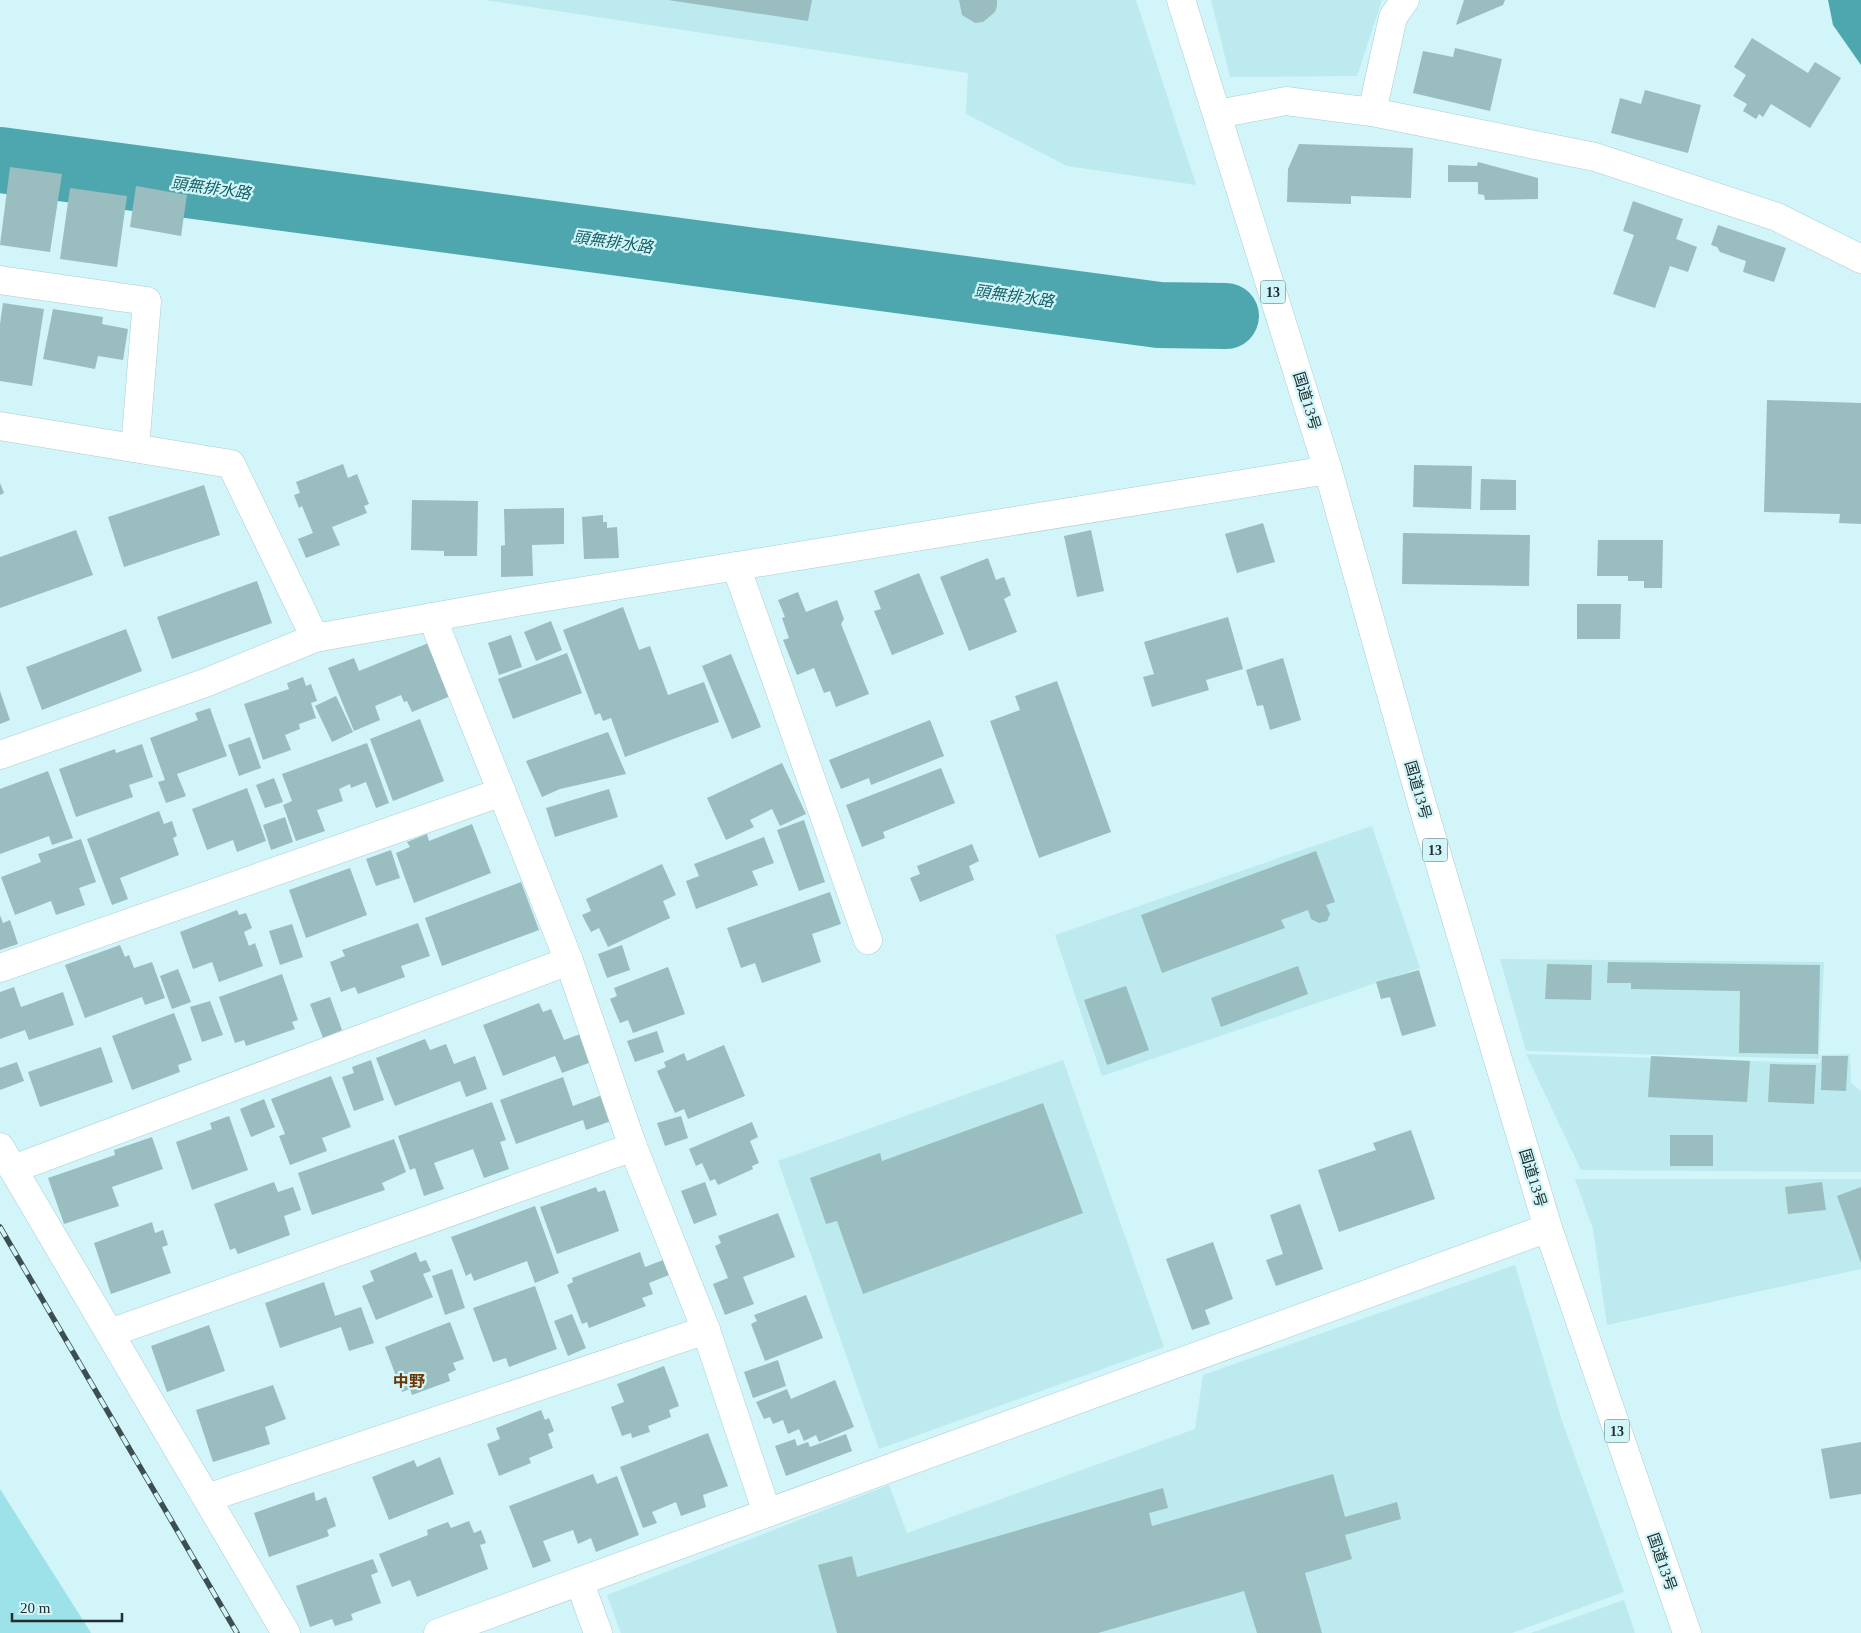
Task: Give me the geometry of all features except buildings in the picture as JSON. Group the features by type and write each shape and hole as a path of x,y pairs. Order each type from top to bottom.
{"main road":[{"name":"国道13号","path":"1181,0 1328,470 1424,812 1548,1228 1687,1633"},
{"path":"1372,112 1393,17 1405,0"},
{"path":"1217,114 1286,101 1372,112 1596,157 1777,217 1861,258"},
{"path":"0,280 147,301 135,448"},
{"path":"0,426 231,464 315,638"},
{"path":"0,755 205,682 315,638 736,566 1328,470"},
{"path":"736,566 868,940"},
{"path":"432,617 570,961 634,1147 706,1330 767,1513"},
{"path":"0,968 502,792"},
{"path":"286,1633 6,1158 570,961"},
{"path":"110,1333 634,1147"},
{"path":"438,1633 580,1583 1548,1228"},
{"path":"207,1498 706,1330"},
{"path":"580,1583 598,1633"}],"shaded area":[{"path":"485,0 1136,0 1196,185 1067,166 966,114 968,73"},
{"path":"1211,0 1382,0 1357,76 1230,77"},
{"path":"1828,0 1861,0 1861,65 1833,25"},
{"path":"1372,826 1420,968 1102,1076 1055,935"},
{"path":"1500,959 1824,962 1819,1059 1526,1051"},
{"path":"1526,1054 1820,1063 1821,1055 1850,1054 1851,1083 1861,1091 1861,1172 1581,1170"},
{"path":"1063,1060 1164,1347 879,1449 778,1161"},
{"path":"1575,1179 1861,1179 1861,1269 1607,1325 1593,1229"},
{"path":"1515,1265 1562,1421 1624,1592 1512,1633 621,1633 607,1595 889,1485 907,1533 1195,1429 1203,1375"},
{"path":"0,1489 91,1633 0,1633"},
{"path":"1624,1600 1635,1633 1531,1633"}],"waterway":[{"name":"頭無排水路","path":"0,160 1159,315 1226,316"}],"railway":[{"path":"0,1227 237,1633"}],"district":[{"name":"中野","path":"409,1381"}]}
